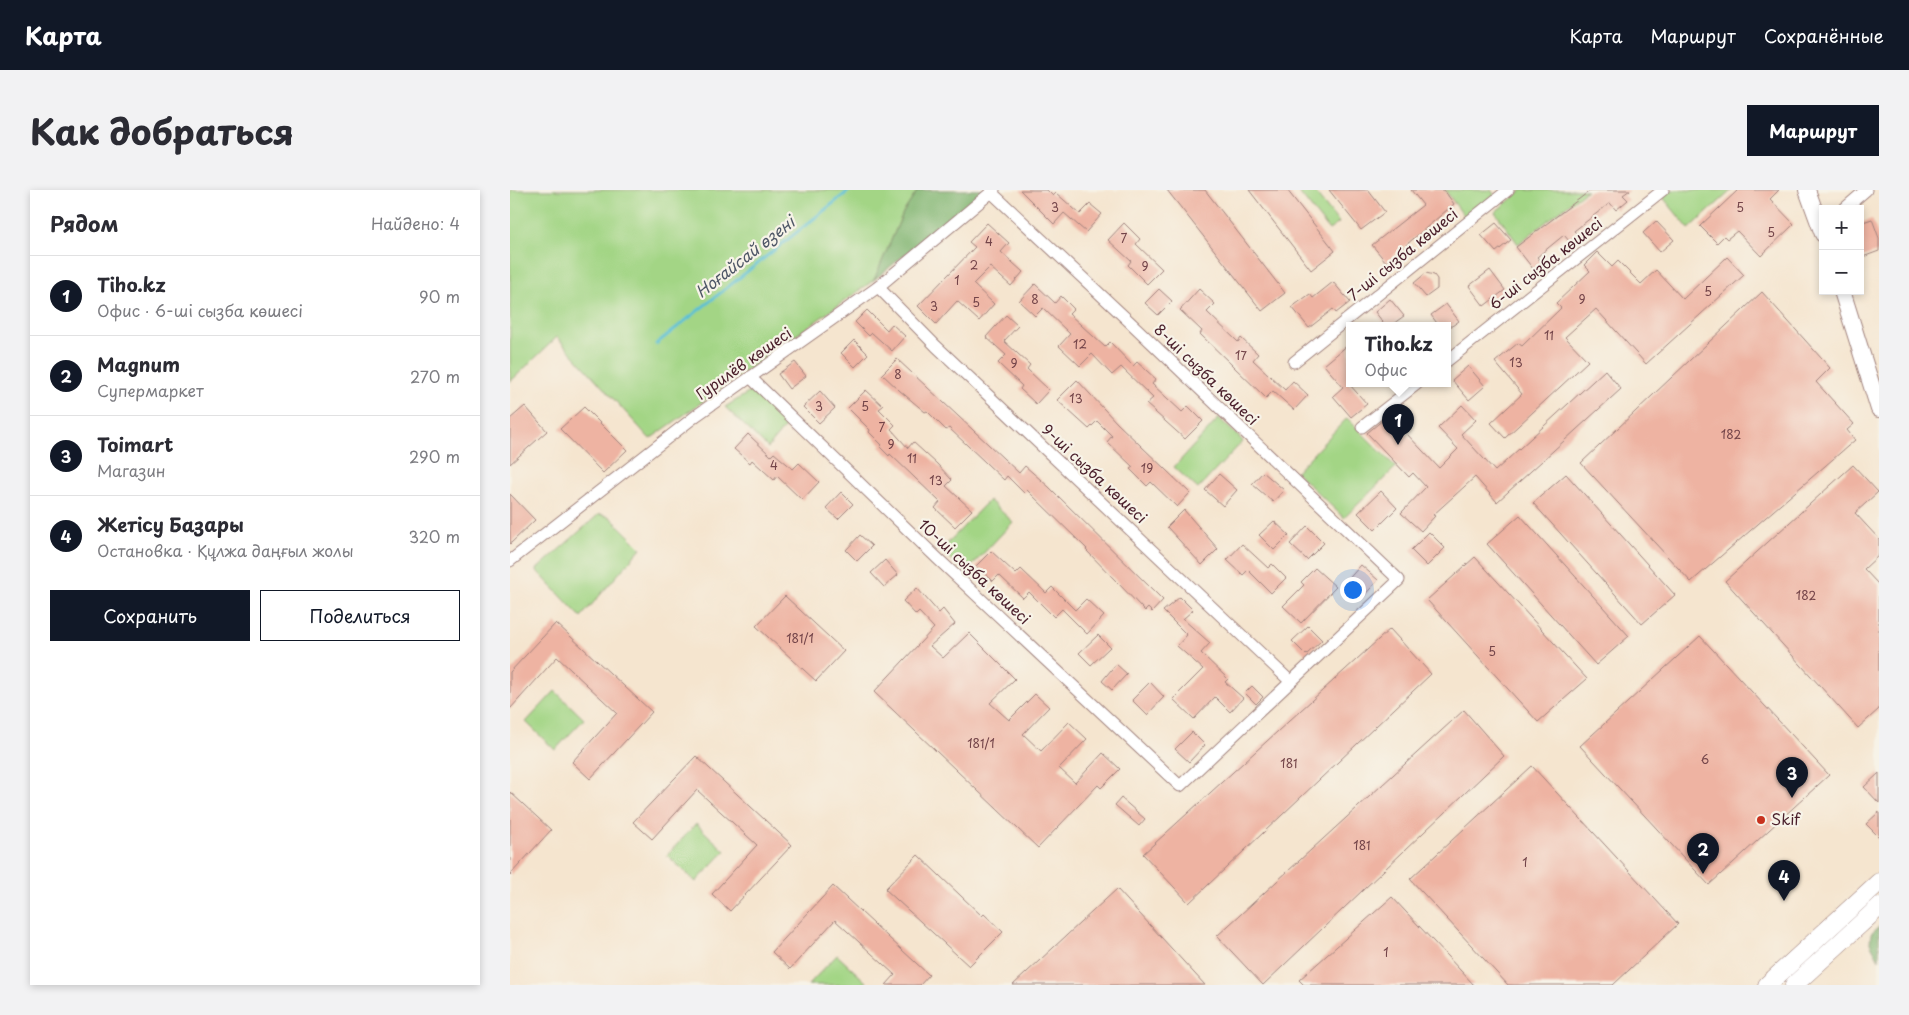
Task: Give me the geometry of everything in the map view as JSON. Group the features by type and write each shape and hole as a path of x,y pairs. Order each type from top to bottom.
{"main road":[{"path":"1766,985 1879,882"},
{"path":"1794,985 1879,907"}],"street":[{"name":"7-ші сызба көшесі","path":"1294,362 1508,190"},
{"name":"6-ші сызба көшесі","path":"1451,358 1663,190"},
{"path":"1806,190 1819,222"},
{"path":"1849,205 1866,190"},
{"name":"Гурилёв көшесі","path":"510,561 670,436 878,287 993,191"},
{"name":"8-ші сызба көшесі","path":"993,191 1399,580 1290,681"},
{"name":"9-ші сызба көшесі","path":"878,287 936,346 1290,681"},
{"path":"1843,295 1879,408"},
{"name":"10-ші сызба көшесі","path":"750,377 937,558 1180,786 1290,681"},
{"path":"1362,428 1414,387"}],"green space":[{"path":"510,190 918,190 903,213 874,280 650,439 557,337 510,382"},
{"path":"918,190 984,190 874,280 903,213"},
{"path":"1297,190 1313,190 1339,223 1329,230"},
{"path":"1445,190 1491,190 1495,196 1466,219"},
{"path":"1522,190 1587,190 1518,244 1495,212"},
{"path":"1668,190 1732,190 1689,229 1661,195"},
{"path":"753,390 788,423 768,448 725,407"},
{"path":"1219,418 1243,441 1198,489 1174,467"},
{"path":"1347,418 1396,467 1344,518 1296,472"},
{"path":"989,500 1013,522 965,573 941,550"},
{"path":"599,514 610,517 641,548 581,617 536,570"},
{"path":"555,691 584,719 555,750 526,722"},
{"path":"696,824 725,851 696,882 667,855"},
{"path":"1879,926 1879,960 1870,943 1871,933"},
{"path":"837,955 866,982 863,985 808,985"}],"building":[{"path":"1020,190 1047,190 1053,196 1056,193 1080,214 1090,204 1102,214 1086,232 1064,213 1054,224"},
{"path":"1167,190 1205,190 1285,293 1262,311"},
{"path":"1249,190 1287,190 1335,251 1311,270"},
{"path":"1329,190 1368,190 1385,212 1361,230"},
{"path":"1411,190 1444,190 1454,204 1386,262 1372,245 1423,205"},
{"path":"1591,190 1630,190 1623,195 1628,200 1616,210 1610,203 1574,231 1578,235 1570,242 1564,235 1537,257 1542,263 1534,270 1516,247"},
{"path":"1738,190 1779,190 1770,199 1794,224 1761,256 1737,231 1727,239 1724,236 1717,243 1700,226"},
{"path":"1872,219 1879,238 1879,251 1864,257 1864,250 1864,222"},
{"path":"1656,221 1674,240 1660,252 1643,233"},
{"path":"987,223 1009,243 1001,252 1023,272 1011,286 990,267 973,284 994,304 979,321 957,301 936,324 918,306 975,247 969,242"},
{"path":"1124,223 1140,239 1136,244 1162,269 1147,284 1128,265 1131,261 1108,240"},
{"path":"1496,223 1511,240 1496,252 1481,235"},
{"path":"1597,252 1612,267 1618,261 1641,284 1656,270 1683,299 1727,257 1744,275 1646,364 1596,309 1565,337 1588,361 1505,438 1491,423 1522,394 1495,362 1518,343 1522,346 1561,308 1556,303 1590,271 1584,265"},
{"path":"1490,270 1505,290 1484,306 1469,286"},
{"path":"1426,273 1434,275 1437,279 1437,289 1426,297 1414,283"},
{"path":"1333,282 1350,302 1336,313 1333,309 1309,328 1292,307 1310,294 1313,298"},
{"path":"1035,284 1055,303 1061,296 1074,309 1069,314 1105,347 1110,342 1133,366 1137,362 1156,379 1152,384 1182,412 1188,406 1203,421 1185,439 1146,404 1153,398 1121,367 1112,375 1092,354 1080,366 1059,346 1070,334 1043,308 1035,316 1019,301"},
{"path":"1159,289 1172,301 1158,315 1145,303"},
{"path":"1199,289 1215,304 1207,312 1238,342 1241,338 1258,354 1253,360 1285,390 1293,381 1308,395 1294,410 1273,391 1266,398 1200,334 1202,331 1180,310"},
{"path":"1762,292 1830,368 1816,382 1854,424 1847,430 1855,440 1691,582 1581,463"},
{"path":"1390,299 1404,316 1396,322 1383,322 1375,312"},
{"path":"1446,304 1459,321 1451,326 1451,322 1436,322 1431,315"},
{"path":"867,310 887,330 892,324 905,336 892,351 872,333 869,336 855,322"},
{"path":"1006,315 1018,326 1004,341 1030,365 1027,369 1049,390 1036,404 1020,389 1022,386 998,363 1006,355 986,337"},
{"path":"854,340 868,354 855,367 841,353"},
{"path":"1346,347 1346,387 1352,387 1367,404 1351,417 1333,396 1343,387 1324,365"},
{"path":"897,359 1019,473 1025,466 1049,487 1163,600 1152,612 1148,608 1145,611 1087,549 1027,490 1024,493 1007,476 1004,480 949,428 946,430 927,411 925,412 882,374"},
{"path":"795,362 806,376 789,389 778,374"},
{"path":"1468,366 1485,386 1469,400 1452,380"},
{"path":"1605,370 1621,389 1497,502 1475,477 1433,515 1435,516 1421,531 1401,513 1426,487 1413,473 1409,477 1367,433 1389,415 1439,468 1458,449 1438,428 1462,405 1476,420 1461,434 1495,471"},
{"path":"1077,380 1117,423 1190,493 1177,507 1151,482 1147,486 1130,469 1133,467 1107,442 1112,436 1097,421 1089,429 1057,400"},
{"path":"866,390 883,406 879,409 895,425 891,429 908,448 913,442 937,464 952,480 946,486 972,510 955,527 935,508 940,502 890,454 889,456 880,447 882,445 869,432 870,430 848,408"},
{"path":"820,391 835,408 819,423 803,407"},
{"path":"525,406 547,431 510,464 510,419"},
{"path":"584,407 627,450 603,473 560,429"},
{"path":"748,434 771,456 774,453 793,469 799,463 819,482 802,500 777,476 774,480 752,460 750,463 734,449"},
{"path":"1853,465 1878,492 1855,513 1879,539 1879,555 1864,569 1879,585 1879,709 1858,728 1725,581"},
{"path":"1263,472 1284,490 1273,502 1252,484"},
{"path":"1219,474 1237,490 1223,506 1205,490"},
{"path":"1566,474 1675,595 1642,624 1533,503"},
{"path":"1381,491 1397,508 1375,530 1358,513"},
{"path":"841,492 853,504 838,519 826,508"},
{"path":"510,494 535,520 510,544"},
{"path":"1184,510 1218,549 1202,565 1167,527"},
{"path":"1520,515 1629,636 1596,665 1487,544"},
{"path":"1274,521 1289,535 1274,550 1259,535"},
{"path":"1307,526 1324,543 1307,560 1290,544"},
{"path":"1429,532 1445,548 1427,566 1411,550"},
{"path":"860,535 872,546 857,561 846,550"},
{"path":"1242,544 1268,568 1272,564 1286,578 1271,593 1248,570 1243,575 1227,560"},
{"path":"991,551 1016,574 1021,569 1046,593 1052,587 1075,610 1086,599 1104,616 1087,634 1062,609 1054,617 1029,592 1023,598 999,575 993,581 976,566"},
{"path":"1475,557 1587,679 1538,722 1427,600"},
{"path":"885,560 898,575 884,587 871,573"},
{"path":"1361,565 1378,580 1362,598 1345,583"},
{"path":"1315,568 1336,587 1301,623 1283,606 1304,585 1301,582"},
{"path":"917,588 939,613 943,609 955,624 930,646 943,658 969,633 1015,679 990,703 1009,720 1035,694 1049,707 1023,734 1041,751 1069,722 1087,739 1059,768 1075,783 1103,753 1120,769 1101,788 1098,785 1038,848 874,692 934,628 919,612 916,615 903,601"},
{"path":"785,596 844,651 816,681 756,626"},
{"path":"1180,597 1193,610 1183,619 1210,643 1201,653 1228,679 1225,682 1243,698 1230,712 1215,697 1194,719 1173,699 1203,669 1177,646 1187,635 1163,611"},
{"path":"556,623 652,712 590,779 572,762 617,713 557,657 510,709 510,672"},
{"path":"1308,626 1322,640 1306,655 1292,641"},
{"path":"1390,629 1431,674 1189,903 1143,854"},
{"path":"1098,635 1110,647 1091,665 1079,653"},
{"path":"1700,636 1829,775 1709,885 1580,746"},
{"path":"1116,664 1127,674 1112,690 1102,681"},
{"path":"1150,682 1164,697 1147,715 1132,700"},
{"path":"1252,686 1263,697 1256,704 1245,693"},
{"path":"1464,710 1504,756 1263,985 1217,936"},
{"path":"1192,732 1205,745 1189,762 1175,749"},
{"path":"696,756 792,845 730,911 712,894 757,845 697,790 652,839 633,822"},
{"path":"1532,766 1678,924 1613,985 1508,985 1410,879"},
{"path":"1879,773 1879,803 1864,787"},
{"path":"510,792 551,830 510,875"},
{"path":"1121,798 1145,819 1139,826 1115,805"},
{"path":"1879,812 1879,837 1866,824"},
{"path":"918,855 982,916 984,914 1003,932 969,966 885,889"},
{"path":"833,886 929,975 920,985 886,985 895,975 835,920 790,969 772,952"},
{"path":"1117,889 1205,985 1013,985 1080,923"},
{"path":"1392,897 1474,985 1304,985 1299,980"}],"waterway":[{"name":"Ноғайсай өзені","path":"656,344 850,190"}],"place":[{"name":"Tiho.kz","path":"1398,445"},
{"name":"Toimart","path":"1792,798"},
{"name":"Skif","path":"1761,820"},
{"name":"Magnum","path":"1703,874"},
{"name":"Жетісу Базары","path":"1784,901"}]}
